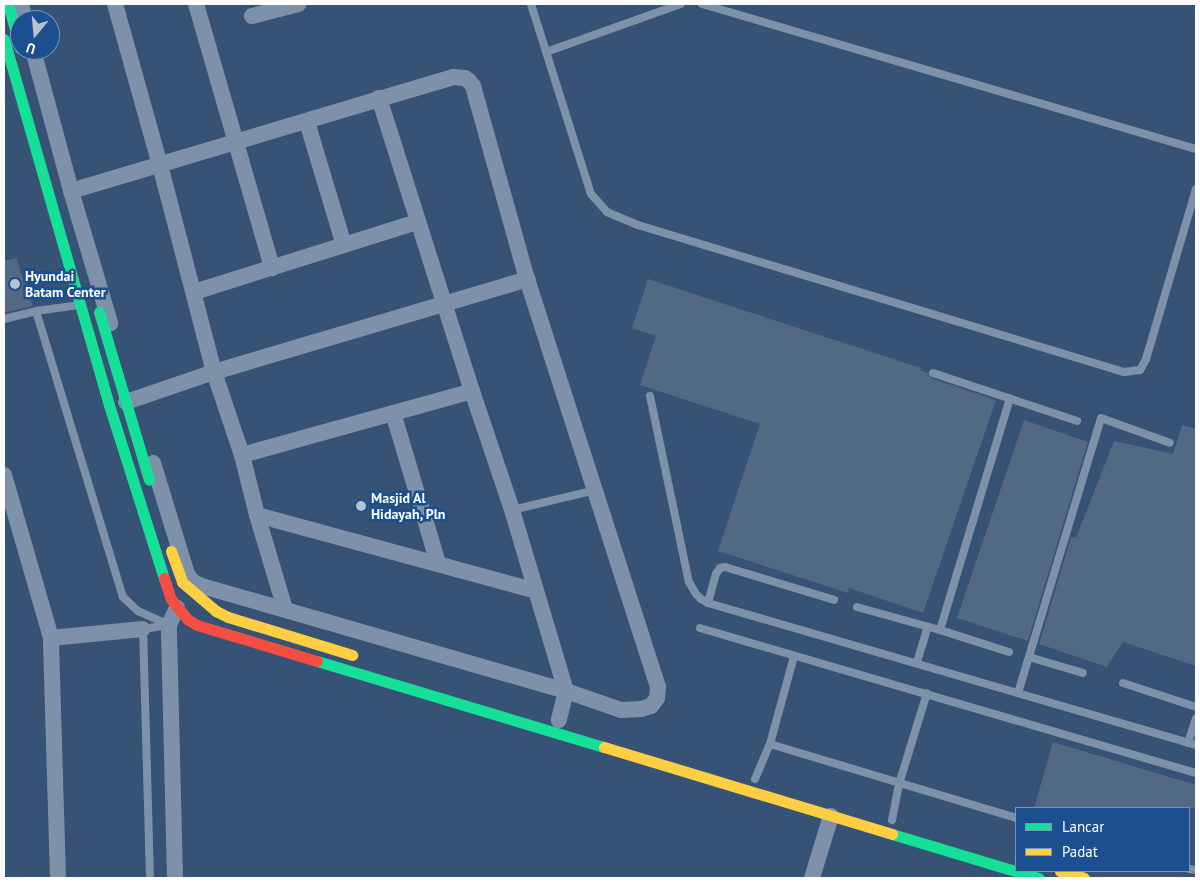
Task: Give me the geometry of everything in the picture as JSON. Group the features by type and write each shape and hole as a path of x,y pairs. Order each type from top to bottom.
{"main road":[{"path":"17,60 15,76 80,305 165,582 171,599 177,608 197,625 1015,871"},
{"path":"15,76 129,401 178,572 190,591 206,605 228,617 359,658"},
{"path":"465,705 469,692"},
{"path":"1020,872 1040,878"},
{"path":"1063,872 1084,878"}],"street":[{"path":"114,4 160,165 214,372 242,455 257,515 285,609"},
{"path":"196,4 272,268"},
{"path":"252,16 298,4"},
{"path":"21,60 71,191 129,401 190,578 199,584 566,691 612,707 630,710 651,706 655,702 659,693 596,490 527,279 470,81 466,78 453,77 71,191"},
{"path":"379,98 472,391 512,510 566,691 559,720"},
{"path":"307,122 344,245"},
{"path":"194,292 418,222"},
{"path":"129,401 214,372 527,279"},
{"path":"242,455 472,391"},
{"path":"393,413 438,564"},
{"path":"4,475 51,638 58,878"},
{"path":"257,515 536,591"},
{"path":"175,878 170,624 177,608"},
{"path":"51,638 143,629"},
{"path":"812,878 831,816"}],"lane":[{"path":"531,4 591,194 607,212 638,224 1124,372 1140,370 1146,359 1196,189"},
{"path":"546,52 682,4"},
{"path":"702,4 1196,149"},
{"path":"4,319 36,311 80,305"},
{"path":"36,311 122,597 138,611 170,624"},
{"path":"933,373 1077,421"},
{"path":"650,396 689,582 696,594 708,603 917,662 1192,744 1196,718"},
{"path":"940,630 1010,398"},
{"path":"1018,693 1101,418 1170,443"},
{"path":"512,510 596,490"},
{"path":"708,603 716,574 720,568 725,567 834,600"},
{"path":"857,607 940,630 1009,652"},
{"path":"150,878 143,629 170,624"},
{"path":"917,662 928,627"},
{"path":"700,628 1196,773"},
{"path":"755,779 770,744 794,656"},
{"path":"1029,657 1083,673"},
{"path":"1123,683 1196,707"},
{"path":"892,820 899,784 927,694"},
{"path":"770,744 1015,818"}],"building":[{"name":"Hyundai Batam Center","path":"16,258 33,306 4,313 4,261"},
{"path":"648,279 921,368 920,370 928,373 931,378 996,400 923,613 849,588 848,593 718,551 760,424 640,385 656,336 632,328"},
{"path":"1024,420 1088,442 1028,641 957,618"},
{"path":"1182,425 1196,429 1196,666 1123,642 1107,667 1039,644 1071,537 1076,538 1114,441 1173,454"},
{"path":"1053,742 1196,785 1196,808 1034,807"}],"traffic: fast":[{"path":"8,4 10,11"},
{"path":"4,39 109,405 164,578"},
{"path":"99,312 149,480"},
{"path":"317,661 604,747"},
{"path":"892,834 1015,871"},
{"path":"1019,872 1039,878"}],"traffic: slow":[{"path":"171,551 182,582 216,611 228,617 352,655"},
{"path":"604,747 892,834"},
{"path":"1063,872 1084,878"}],"traffic: jam":[{"path":"164,578 171,599 187,619 197,625 317,661"}],"place":[{"name":"Hyundai Batam Center","path":"15,284"},
{"name":"Masjid Al Hidayah, Pln","path":"361,506"}]}
